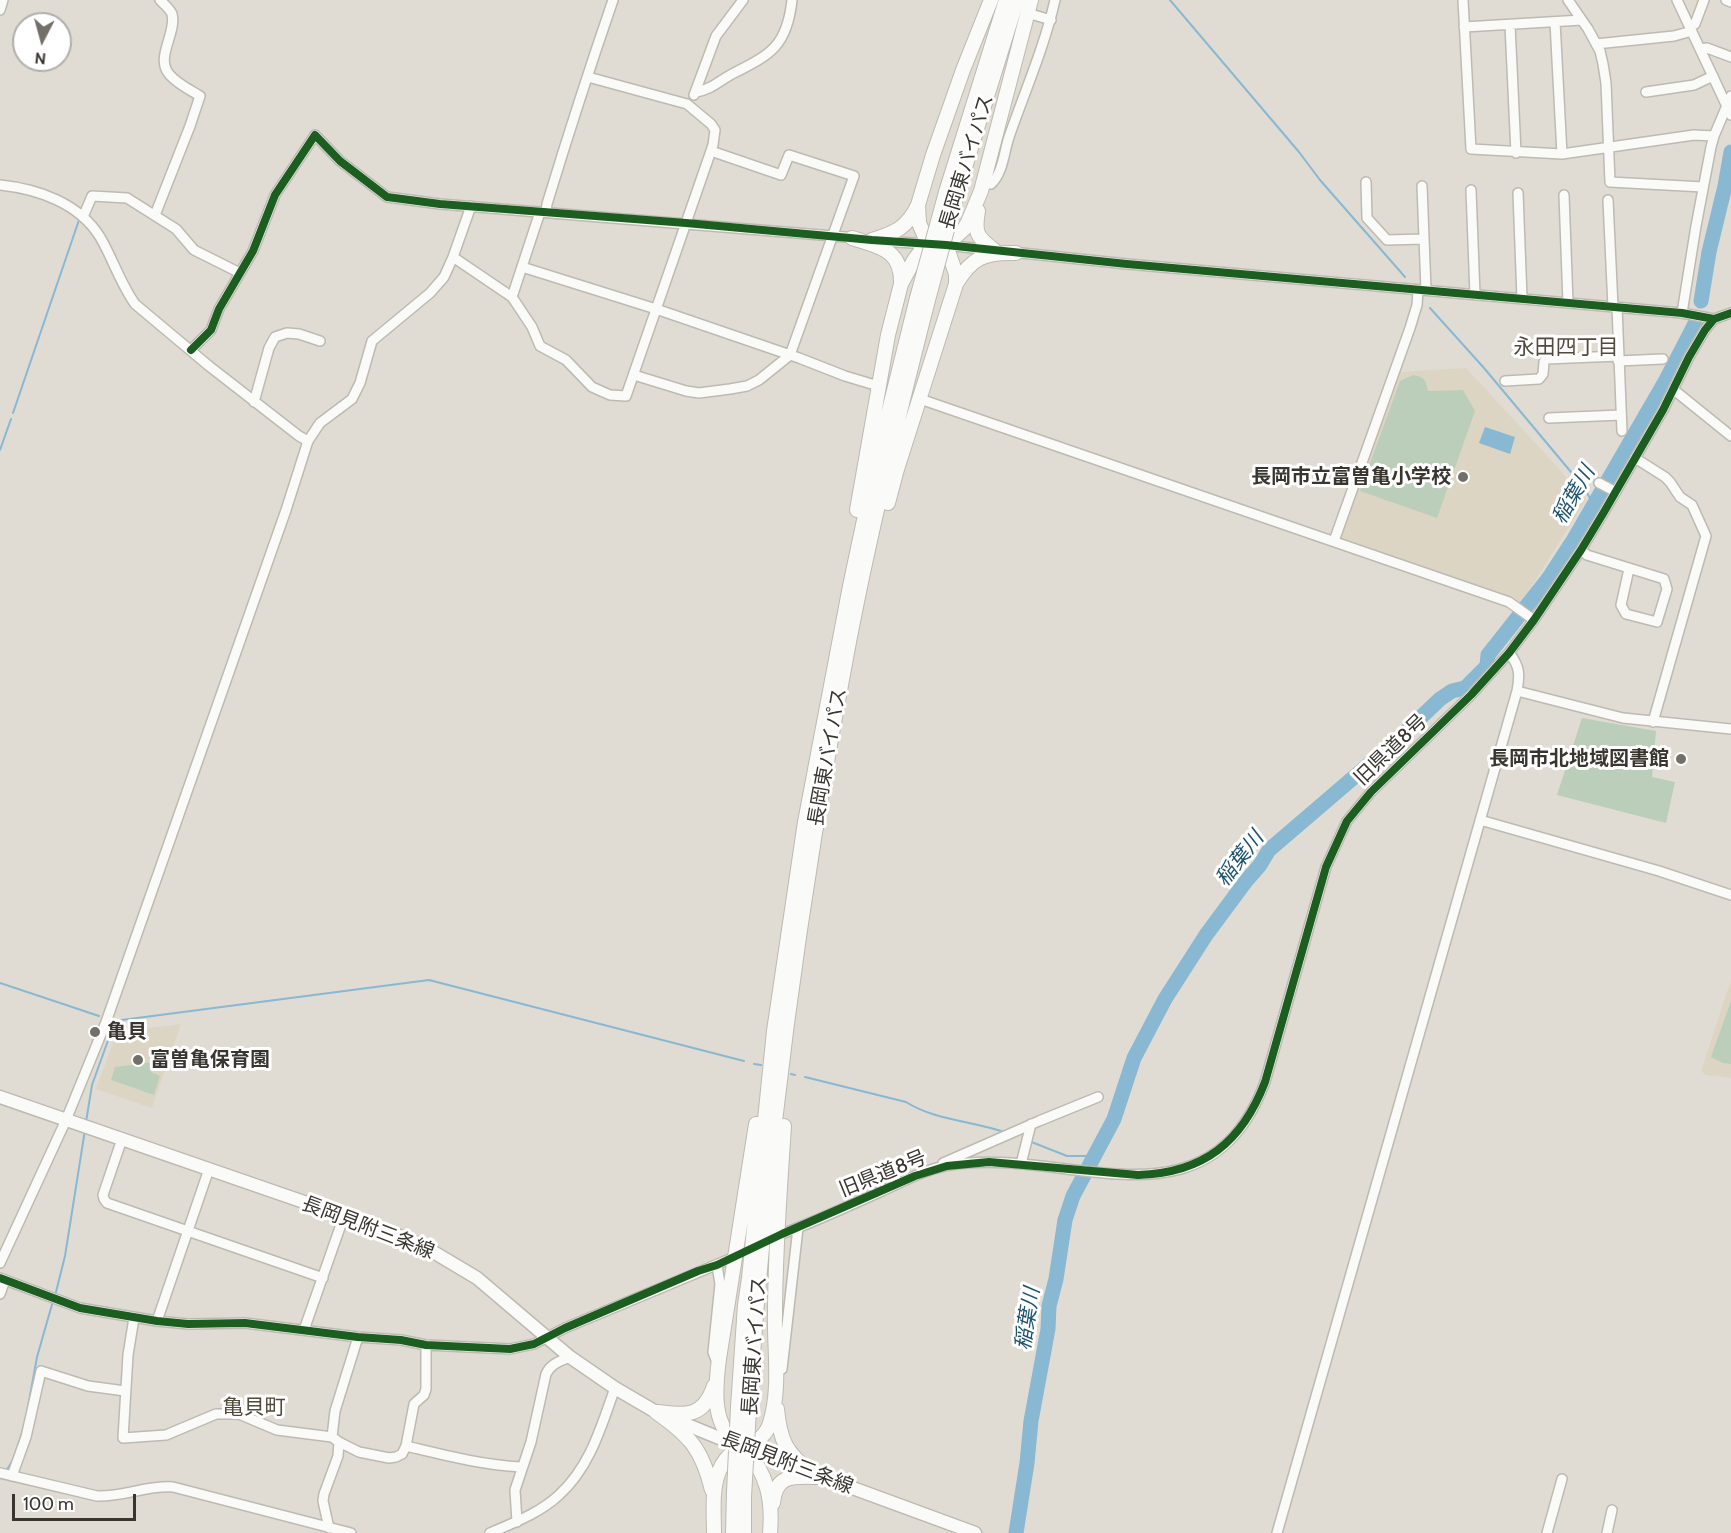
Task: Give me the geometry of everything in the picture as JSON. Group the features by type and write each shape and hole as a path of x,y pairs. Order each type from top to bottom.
{"highway":[{"path":"872,240 891,234 907,224 913,216 956,90 991,0"},
{"name":"長岡東バイパス","path":"733,1533 739,1495 744,1408 745,1305 771,1058 805,822 828,696 877,459 1006,0"},
{"name":"長岡東バイパス","path":"952,193 1017,0"},
{"path":"994,250 982,241 976,225 982,188 1031,0"},
{"path":"956,284 956,274 946,245 964,229 982,188"},
{"path":"901,284 914,260 928,244 919,223 918,205"},
{"path":"828,696 851,540 888,335 902,275 893,256 883,248 852,238"},
{"path":"833,727 857,637 873,558 897,469 956,284 966,268 979,258 997,252 1016,253"},
{"name":"長岡東バイパス","path":"744,1408 781,1073 802,914 851,630 922,299"},
{"path":"771,1058 759,1105 718,1371 716,1402 728,1436 743,1447 757,1463 767,1486 771,1514"},
{"path":"781,1073 785,1104 774,1314 778,1424 784,1443 797,1462 816,1475"},
{"path":"656,1412 687,1414 699,1410 709,1400 718,1371"},
{"path":"714,1533 714,1499 717,1478 727,1458 743,1447 758,1441 766,1431 771,1417 776,1383"},
{"path":"656,1412 698,1450 706,1468 714,1499"},
{"path":"770,1533 776,1488 782,1482 798,1476 816,1475"},
{"name":"長岡東バイパス","path":"739,1495 744,1533"}],"main road":[{"name":"長岡見附三条線","path":"0,1097 385,1230 425,1247 490,1288 547,1338 615,1389 656,1412 816,1475 972,1532"}],"street":[{"path":"0,10 3,0"},
{"path":"155,215 200,96 176,81 166,69 164,60 172,14 160,0"},
{"path":"512,297 547,204 613,0"},
{"path":"687,104 696,92 716,36 743,0"},
{"path":"696,92 710,88 755,64 774,49 787,28 792,0"},
{"path":"982,188 996,180 999,173 1042,48 1055,0"},
{"path":"1463,0 1471,149 1562,154 1694,135 1714,136"},
{"path":"1568,0 1600,51 1605,71 1610,182 1703,187"},
{"path":"1677,0 1729,111"},
{"path":"1596,44 1674,36 1695,24 1704,0"},
{"path":"1726,0 1731,2"},
{"path":"1034,15 1051,20"},
{"path":"1464,27 1582,20"},
{"path":"1555,22 1562,154"},
{"path":"1510,25 1516,153"},
{"path":"1700,48 1707,48 1731,57"},
{"path":"1646,92 1694,85 1713,76"},
{"path":"453,257 512,297 532,327 540,346 566,360 592,387 610,395 626,396 711,151 715,130 687,104 588,77"},
{"path":"1682,313 1714,136 1729,111 1731,96"},
{"path":"191,351 211,330 219,309 253,251 275,195 315,135 340,161 387,197 440,204 946,245 1682,313 1714,319 1731,313"},
{"path":"634,375 699,393 747,386 759,380 790,355 854,176 789,155 781,175 711,151"},
{"path":"1366,182 1367,218 1387,240 1424,239"},
{"path":"0,185 47,196 83,217 100,237 135,304 254,402 308,441"},
{"path":"1334,541 1422,290 1424,239 1422,186"},
{"path":"1471,190 1475,295"},
{"path":"1518,193 1522,298"},
{"path":"1564,195 1568,303"},
{"path":"83,217 92,196 127,198 176,229 194,250 240,273"},
{"path":"1608,200 1622,431"},
{"path":"0,1263 66,1120 123,976 308,441 320,423 352,399 360,383 372,341 430,292 444,277 471,206"},
{"path":"522,267 656,309 875,385"},
{"name":"旧県道8号","path":"782,1234 915,1176 947,1166 966,1163 1021,1164 1100,1173 1155,1175 1175,1171 1205,1159 1235,1135 1251,1114 1265,1082 1326,867 1347,821 1371,792 1471,695 1509,653 1534,620 1581,550 1674,390 1689,357 1714,319"},
{"path":"254,402 269,348 275,337 287,333 299,334 320,341"},
{"path":"1505,381 1542,378 1546,359 1663,359"},
{"path":"1674,390 1731,436"},
{"path":"923,400 1509,602 1534,620"},
{"path":"1549,418 1621,415"},
{"path":"1635,458 1665,477 1680,498 1692,505 1706,536 1653,722"},
{"path":"1599,483 1614,491"},
{"path":"1581,550 1587,555 1660,577 1666,582 1667,588 1657,622 1624,612 1621,605 1629,569"},
{"path":"1277,1533 1517,691 1520,672 1509,653"},
{"path":"1517,691 1597,713 1653,722 1731,729"},
{"path":"1480,820 1659,871 1731,895"},
{"path":"915,1176 1098,1097"},
{"path":"1021,1164 1031,1124"},
{"path":"122,1139 103,1195 108,1203 323,1278"},
{"path":"157,1322 209,1169"},
{"path":"304,1330 344,1216"},
{"path":"776,1383 782,1369 798,1228"},
{"path":"0,1294 2,1279 80,1308 157,1322 245,1323 400,1340 426,1345 510,1349 534,1344 688,1275 730,1259"},
{"path":"717,1265 720,1284 713,1352 718,1371"},
{"path":"134,1318 128,1355 123,1438 166,1434 216,1414 238,1414 277,1430 335,1440 359,1452 389,1458 396,1457 402,1454 406,1446 414,1404 424,1395 426,1389 426,1345"},
{"path":"330,1528 324,1494 338,1456 335,1440 335,1411 358,1337"},
{"path":"517,1522 515,1490 531,1442 549,1368 570,1356"},
{"path":"12,1476 26,1437 41,1371 88,1386 125,1391"},
{"path":"490,1533 517,1522 558,1496 584,1466 615,1389"},
{"path":"406,1446 474,1463 521,1467"},
{"path":"0,1473 97,1496 112,1496 154,1487 173,1487 351,1533"},
{"path":"1547,1533 1562,1479"},
{"path":"1607,1533 1612,1510"}],"shaded area":[{"name":"長岡市立富曽亀小学校","path":"1466,368 1586,500 1521,603 1341,540 1340,537 1398,372"},
{"path":"1731,980 1731,1078 1706,1075 1701,1071"},
{"name":"富曽亀保育園","path":"181,1024 152,1108 96,1089 117,1032"}],"green space":[{"path":"1413,375 1424,380 1428,391 1463,390 1475,411 1437,518 1360,491 1400,381"},
{"path":"1582,718 1656,731 1652,777 1675,782 1666,823 1557,795"},
{"path":"1731,1001 1731,1064 1711,1057"},
{"path":"154,1062 151,1072 160,1076 154,1095 111,1080 115,1067"}],"water":[{"path":"1485,427 1515,437 1510,454 1479,443"}],"waterway":[{"path":"1170,0 1320,180 1405,277"},
{"name":"稲葉川","path":"1701,301 1709,252 1731,152"},
{"path":"13,413 79,220"},
{"path":"1430,308 1484,368 1581,484 1594,504"},
{"name":"稲葉川","path":"1016,1533 1031,1421 1048,1329 1049,1306 1056,1279 1065,1220 1073,1196 1114,1119 1134,1058 1165,999 1206,935 1269,850 1395,742 1440,699 1452,691 1465,688 1487,666 1488,655 1548,579 1574,539 1666,380 1697,320"},
{"path":"0,450 11,419"},
{"path":"114,1021 429,980 744,1061"},
{"path":"0,983 99,1016"},
{"path":"86,1122 92,1085 115,1021"},
{"path":"754,1064 761,1065"},
{"path":"791,1074 795,1075"},
{"path":"805,1077 906,1102 941,1117 1004,1132"},
{"path":"55,1296 65,1256 85,1130"},
{"path":"1029,1141 1067,1156 1095,1156"},
{"path":"26,1418 37,1357 53,1301"},
{"path":"6,1471 13,1460 25,1424"}],"cycle path":[{"path":"191,350 211,330 219,309 253,251 275,195 315,135 340,161 387,197 440,204 946,245 1127,264 1682,313 1714,319"},
{"path":"0,1278 80,1308 157,1321 188,1324 245,1323 401,1340 426,1345 510,1349 534,1344 565,1328 717,1265 915,1176 947,1166 989,1162 1138,1175 1161,1173 1201,1161 1232,1137 1245,1122 1256,1103 1265,1082 1326,867 1347,821 1371,792 1471,695 1509,653 1534,620 1604,512 1663,410 1705,330 1714,319 1731,313"}],"place":[{"name":"長岡市立富曽亀小学校","path":"1463,477"},
{"name":"長岡市北地域図書館","path":"1681,759"},
{"name":"亀貝","path":"95,1032"},
{"name":"富曽亀保育園","path":"138,1060"}],"district":[{"name":"永田四丁目","path":"1566,348"},
{"name":"亀貝町","path":"254,1408"}]}
